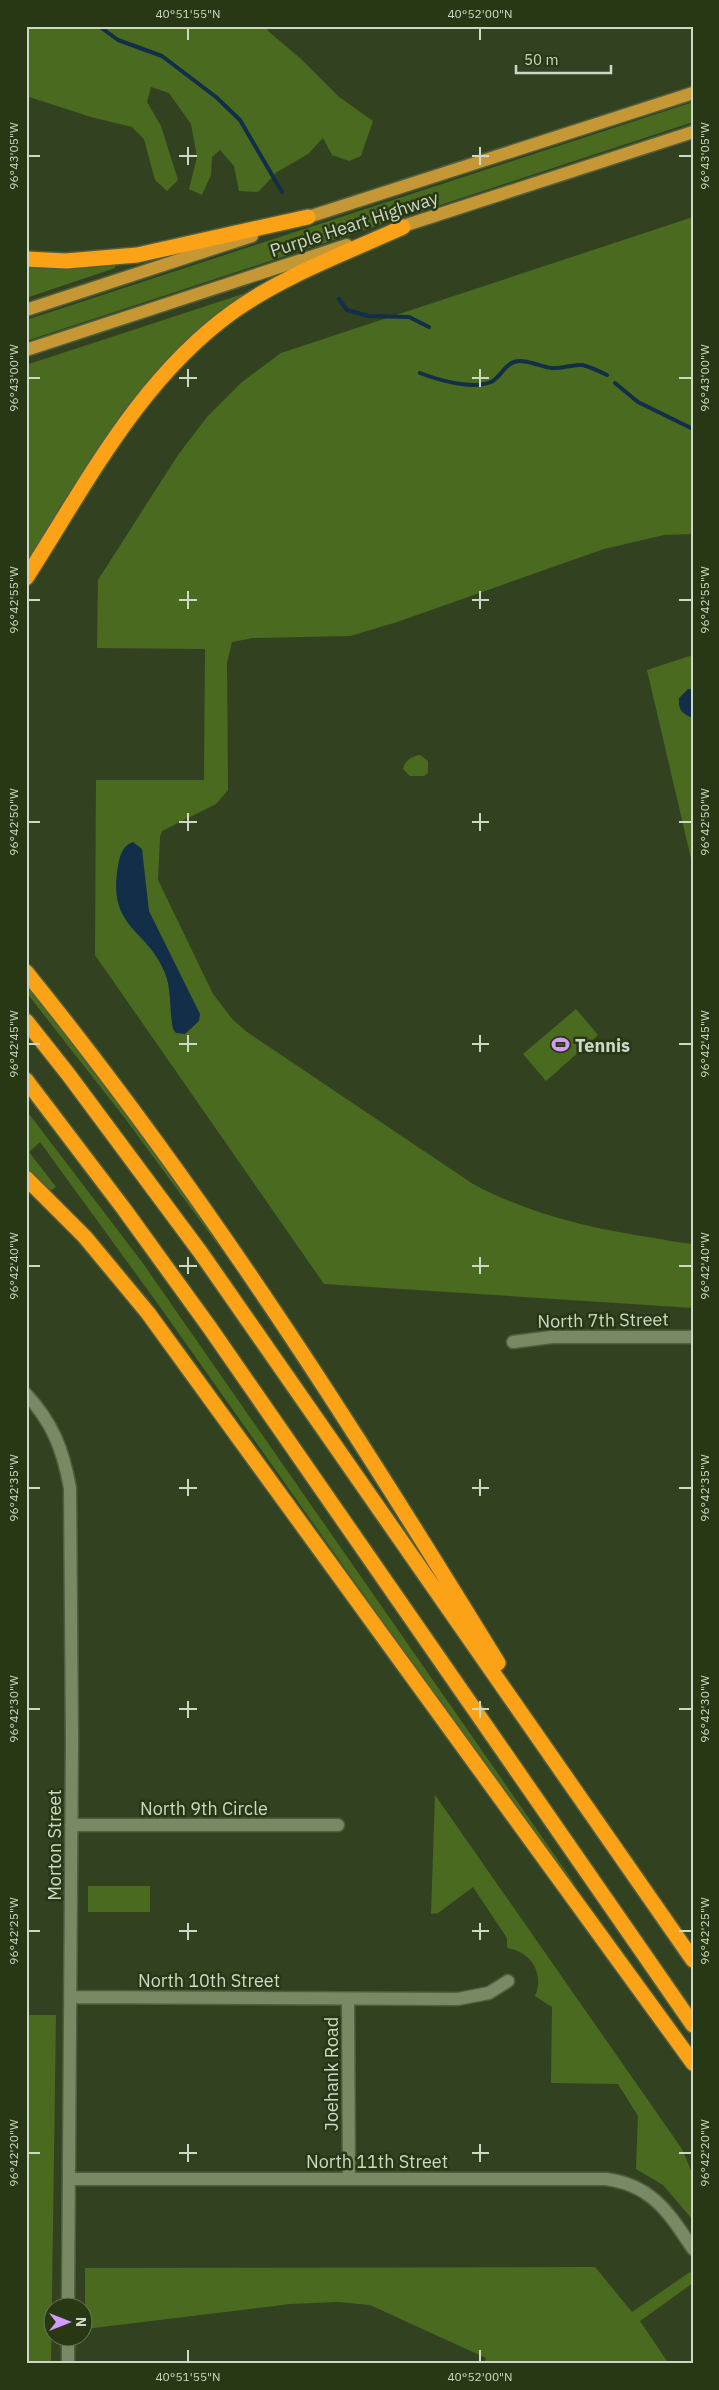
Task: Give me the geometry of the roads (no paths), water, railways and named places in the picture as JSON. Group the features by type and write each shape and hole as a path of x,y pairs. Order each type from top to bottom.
{"highway":[{"path":"26,258 66,261 137,255 308,217"},
{"path":"26,578 130,415 152,386 179,357 235,311 269,289 403,227"},
{"path":"26,972 85,1044 235,1251 351,1425 578,1794"},
{"path":"26,1021 68,1074 201,1253 693,1960"},
{"path":"26,1080 124,1209 210,1328 693,2024"},
{"path":"26,1178 85,1237 148,1313 693,2063"}],"main road":[{"name":"Purple Heart Highway","path":"26,310 693,93"},
{"name":"Purple Heart Highway","path":"26,350 693,132"}],"street":[{"name":"North 7th Street","path":"513,1342 552,1337 693,1337"},
{"name":"Morton Street","path":"26,1394 54,1430 64,1457 70,1488 71,1825 68,2298"},
{"name":"North 9th Circle","path":"71,1825 338,1825"},
{"name":"North 10th Street","path":"70,1997 458,1999 489,1993 508,1981"},
{"name":"Joehank Road","path":"348,1999 348,2179"},
{"name":"North 11th Street","path":"69,2179 606,2179 627,2183 644,2191 657,2201 672,2218 693,2248"},
{"path":"68,2348 68,2364"}],"water":[{"path":"688,689 693,689 693,718 683,713 679,706 679,698"},
{"path":"133,842 142,849 149,911 200,1014 199,1021 185,1034 176,1033 173,1029 169,987 165,973 157,958 130,926 118,903 116,887 118,866 122,851"}],"waterway":[{"path":"99,26 118,40 162,56 216,97 240,120 282,192"},
{"path":"339,299 347,310 368,316 409,317 429,327"},
{"path":"420,373 465,385 483,384 494,380 505,368 514,362 523,361 552,368 582,365 607,375"},
{"path":"615,383 638,402 693,429"}],"place":[{"name":"Tennis","path":"561,1045"}]}
